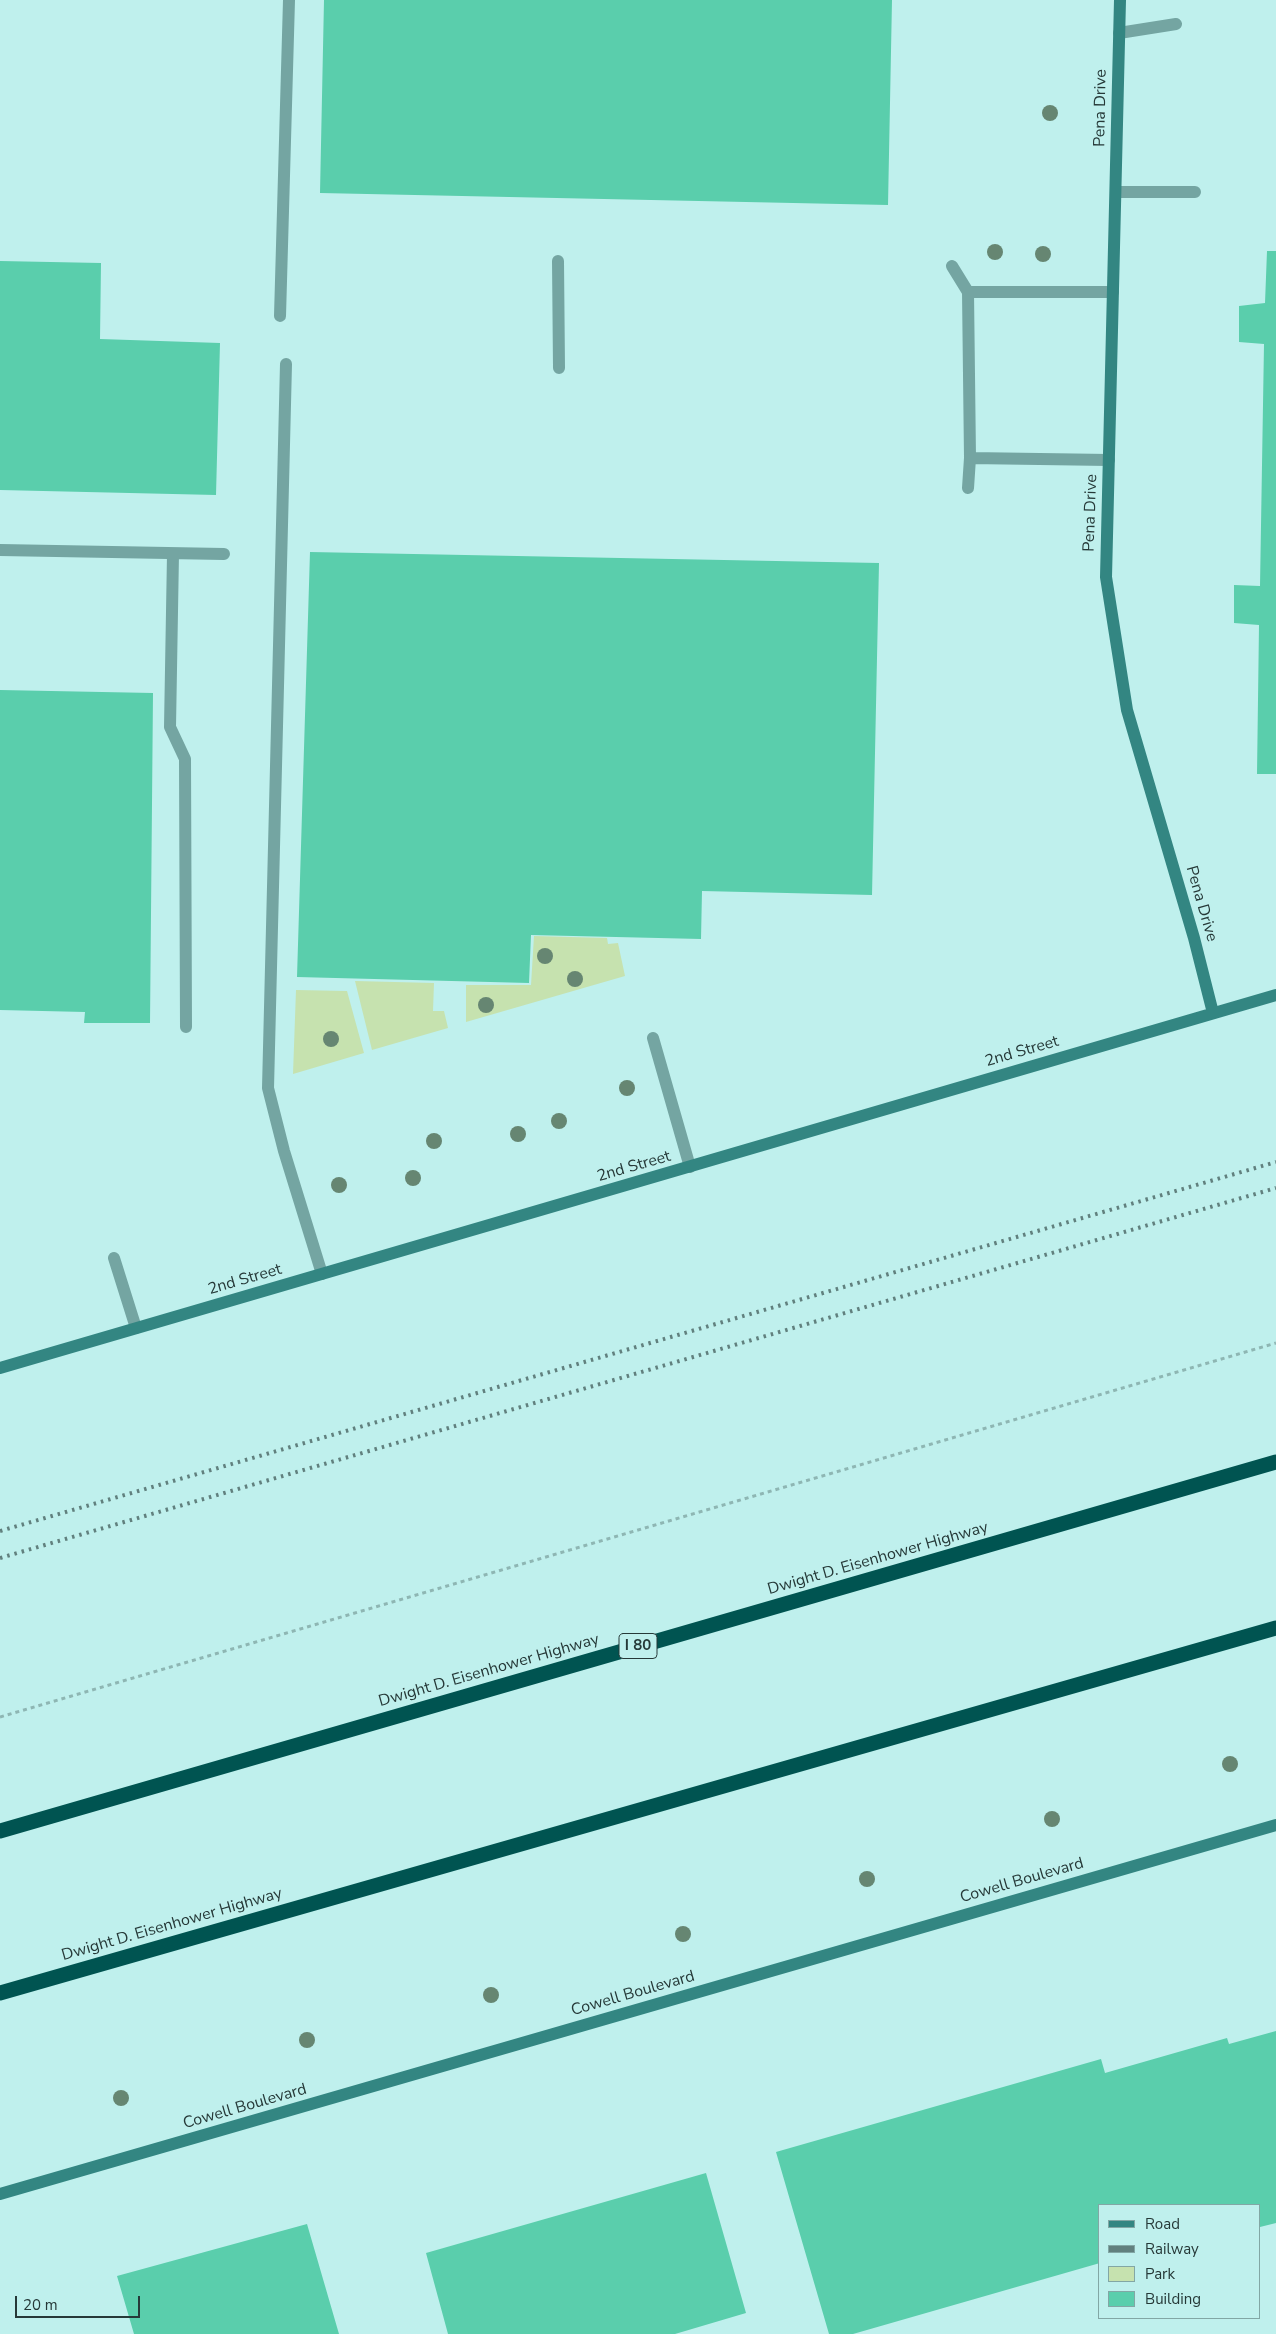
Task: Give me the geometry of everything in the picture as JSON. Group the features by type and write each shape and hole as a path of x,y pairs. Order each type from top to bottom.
{"highway":[{"name":"Dwight D. Eisenhower Highway","path":"0,1831 1276,1462"},
{"name":"Dwight D. Eisenhower Highway","path":"0,1993 1276,1628"}],"street":[{"name":"Pena Drive","path":"1120,0 1106,577 1127,710 1194,938 1213,1013"},
{"name":"2nd Street","path":"0,1368 1276,995"},
{"name":"Cowell Boulevard","path":"0,2194 1276,1825"}],"lane":[{"path":"280,316 288,0"},
{"path":"1119,33 1176,24"},
{"path":"1116,192 1195,192"},
{"path":"558,261 559,368"},
{"path":"952,266 968,292 970,458 968,488"},
{"path":"968,292 1113,292"},
{"path":"286,364 268,1088 284,1151 322,1274"},
{"path":"970,458 1109,460"},
{"path":"0,550 224,554"},
{"path":"173,554 170,727 185,759 186,1027"},
{"path":"653,1038 690,1167"},
{"path":"114,1258 136,1328"}],"path":[{"path":"0,1717 1276,1343"}],"green space":[{"path":"534,936 607,938 608,944 618,943 625,976 466,1022 466,985 531,985"},
{"path":"355,981 434,983 433,1011 444,1011 448,1028 372,1050"},
{"path":"296,990 347,991 364,1053 293,1074"}],"building":[{"path":"324,0 892,0 888,205 320,193"},
{"path":"1267,251 1276,251 1276,774 1257,774 1259,625 1234,623 1234,585 1260,586 1264,344 1239,342 1239,306 1265,303"},
{"path":"0,261 101,263 100,339 220,343 216,495 0,490"},
{"path":"310,552 879,563 872,895 702,891 701,939 531,935 529,983 297,977"},
{"path":"0,690 153,693 150,1023 84,1023 85,1012 0,1010"},
{"path":"1276,2031 1276,2223 1261,2227 1261,2204 1098,2204 1098,2264 853,2334 829,2334 776,2152 1101,2059 1105,2073 1227,2038 1229,2044"},
{"path":"706,2173 746,2313 675,2334 448,2334 426,2253"},
{"path":"307,2224 339,2334 134,2334 117,2276"}],"railway":[{"path":"0,1531 1276,1162"},
{"path":"0,1558 1276,1188"}]}
